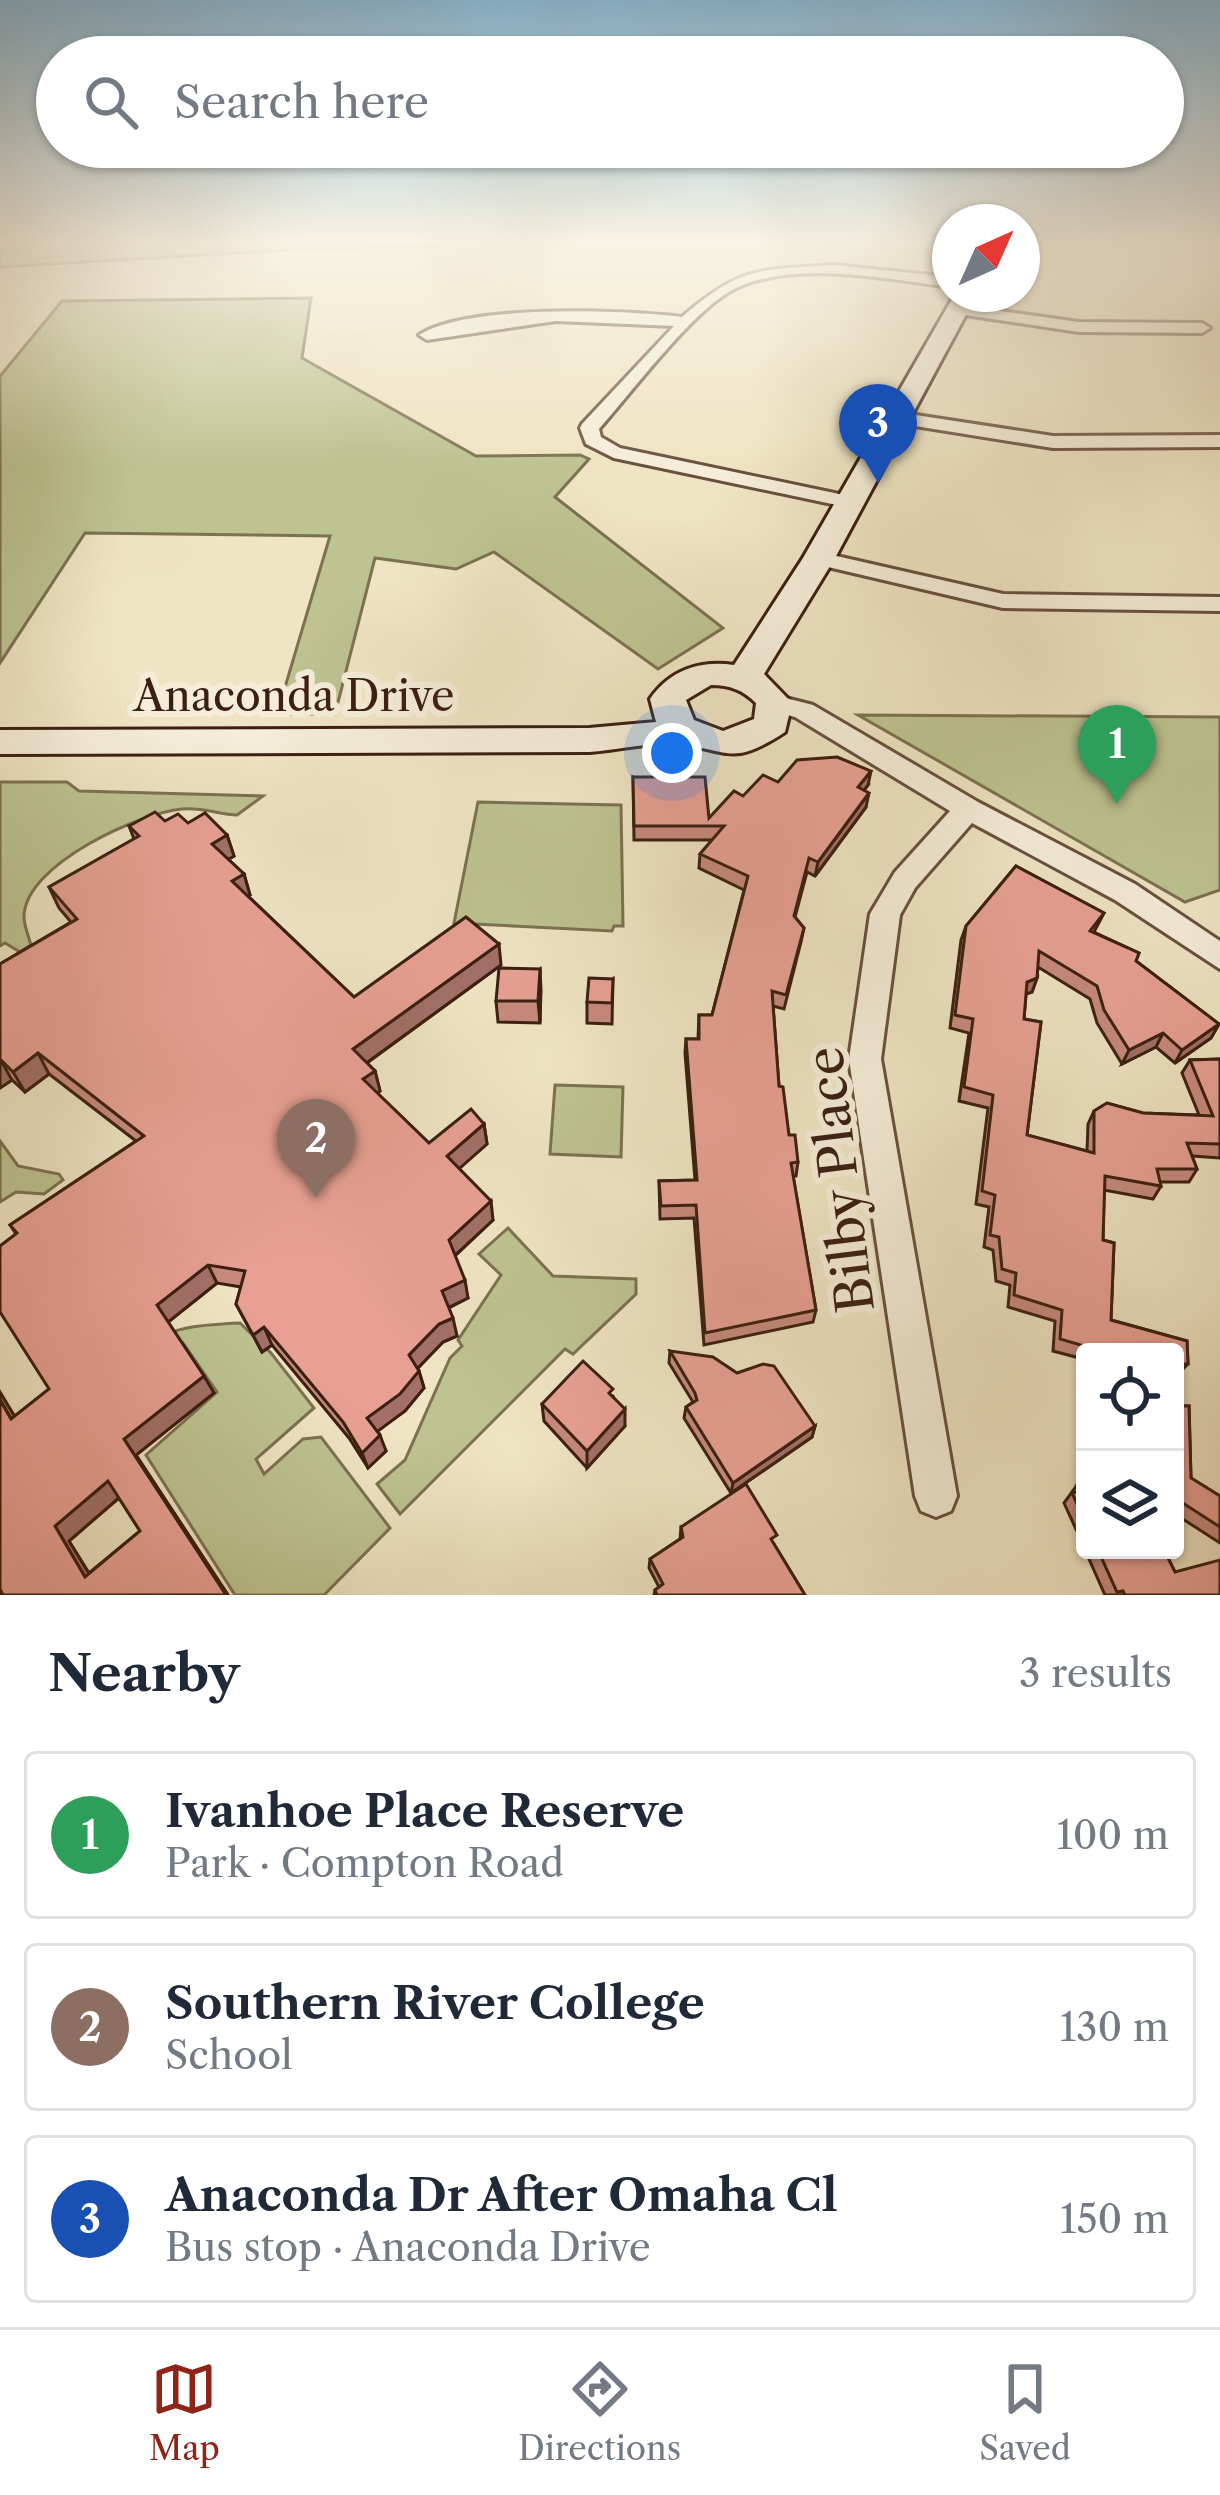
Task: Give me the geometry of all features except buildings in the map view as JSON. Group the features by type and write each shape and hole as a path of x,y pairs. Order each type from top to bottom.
{"main road":[{"path":"745,678 768,632 795,600 851,502 947,316"},
{"path":"707,674 738,648 768,632"},
{"path":"673,722 670,692 692,677 707,674 745,678 773,714"},
{"name":"Anaconda Drive","path":"0,742 589,740 673,722 695,740 731,744 762,734 773,714"}],"street":[{"path":"428,335 464,326 562,316"},
{"path":"617,316 686,322"},
{"path":"692,316 599,412 589,428 593,440 614,452 851,502"},
{"path":"1039,316 1079,327 1202,328"},
{"path":"896,418 1053,442 1220,441"},
{"path":"819,558 1003,601 1220,604"},
{"path":"773,714 854,742 1125,892 1220,957"},
{"name":"Bilby Place","path":"936,1496 865,1060 885,914 905,880 968,809"}],"green space":[{"path":"49,316 308,316 302,358 476,456 580,455 589,459 555,497 723,628 658,669 494,552 456,569 375,558 335,714 277,714 330,536 85,533 0,663 0,376"},
{"path":"858,715 1220,717 1220,890 1185,902"},
{"path":"0,782 67,782 79,791 263,796 237,815 190,809 163,813 87,845 43,879 29,898 24,917 31,945 20,952 5,943 0,946"},
{"path":"478,802 621,805 623,926 614,926 612,931 454,923"},
{"path":"555,1085 623,1087 621,1157 550,1154"},
{"path":"0,1141 18,1166 59,1174 63,1180 44,1194 16,1192 0,1202"},
{"path":"508,1228 553,1276 636,1279 636,1294 573,1354 565,1349 400,1514 377,1484 405,1460 450,1358 462,1346 458,1340 501,1275 479,1254"},
{"path":"240,1323 271,1353 314,1408 256,1459 264,1474 303,1439 321,1437 390,1528 324,1595 235,1595 146,1455 217,1392 183,1343 107,1400 160,1338 190,1327"}],"place":[{"name":"Anaconda Dr After Omaha Cl","path":"878,483"},
{"name":"Ivanhoe Place Reserve","path":"1117,804"},
{"name":"Southern River College","path":"316,1198"}]}
